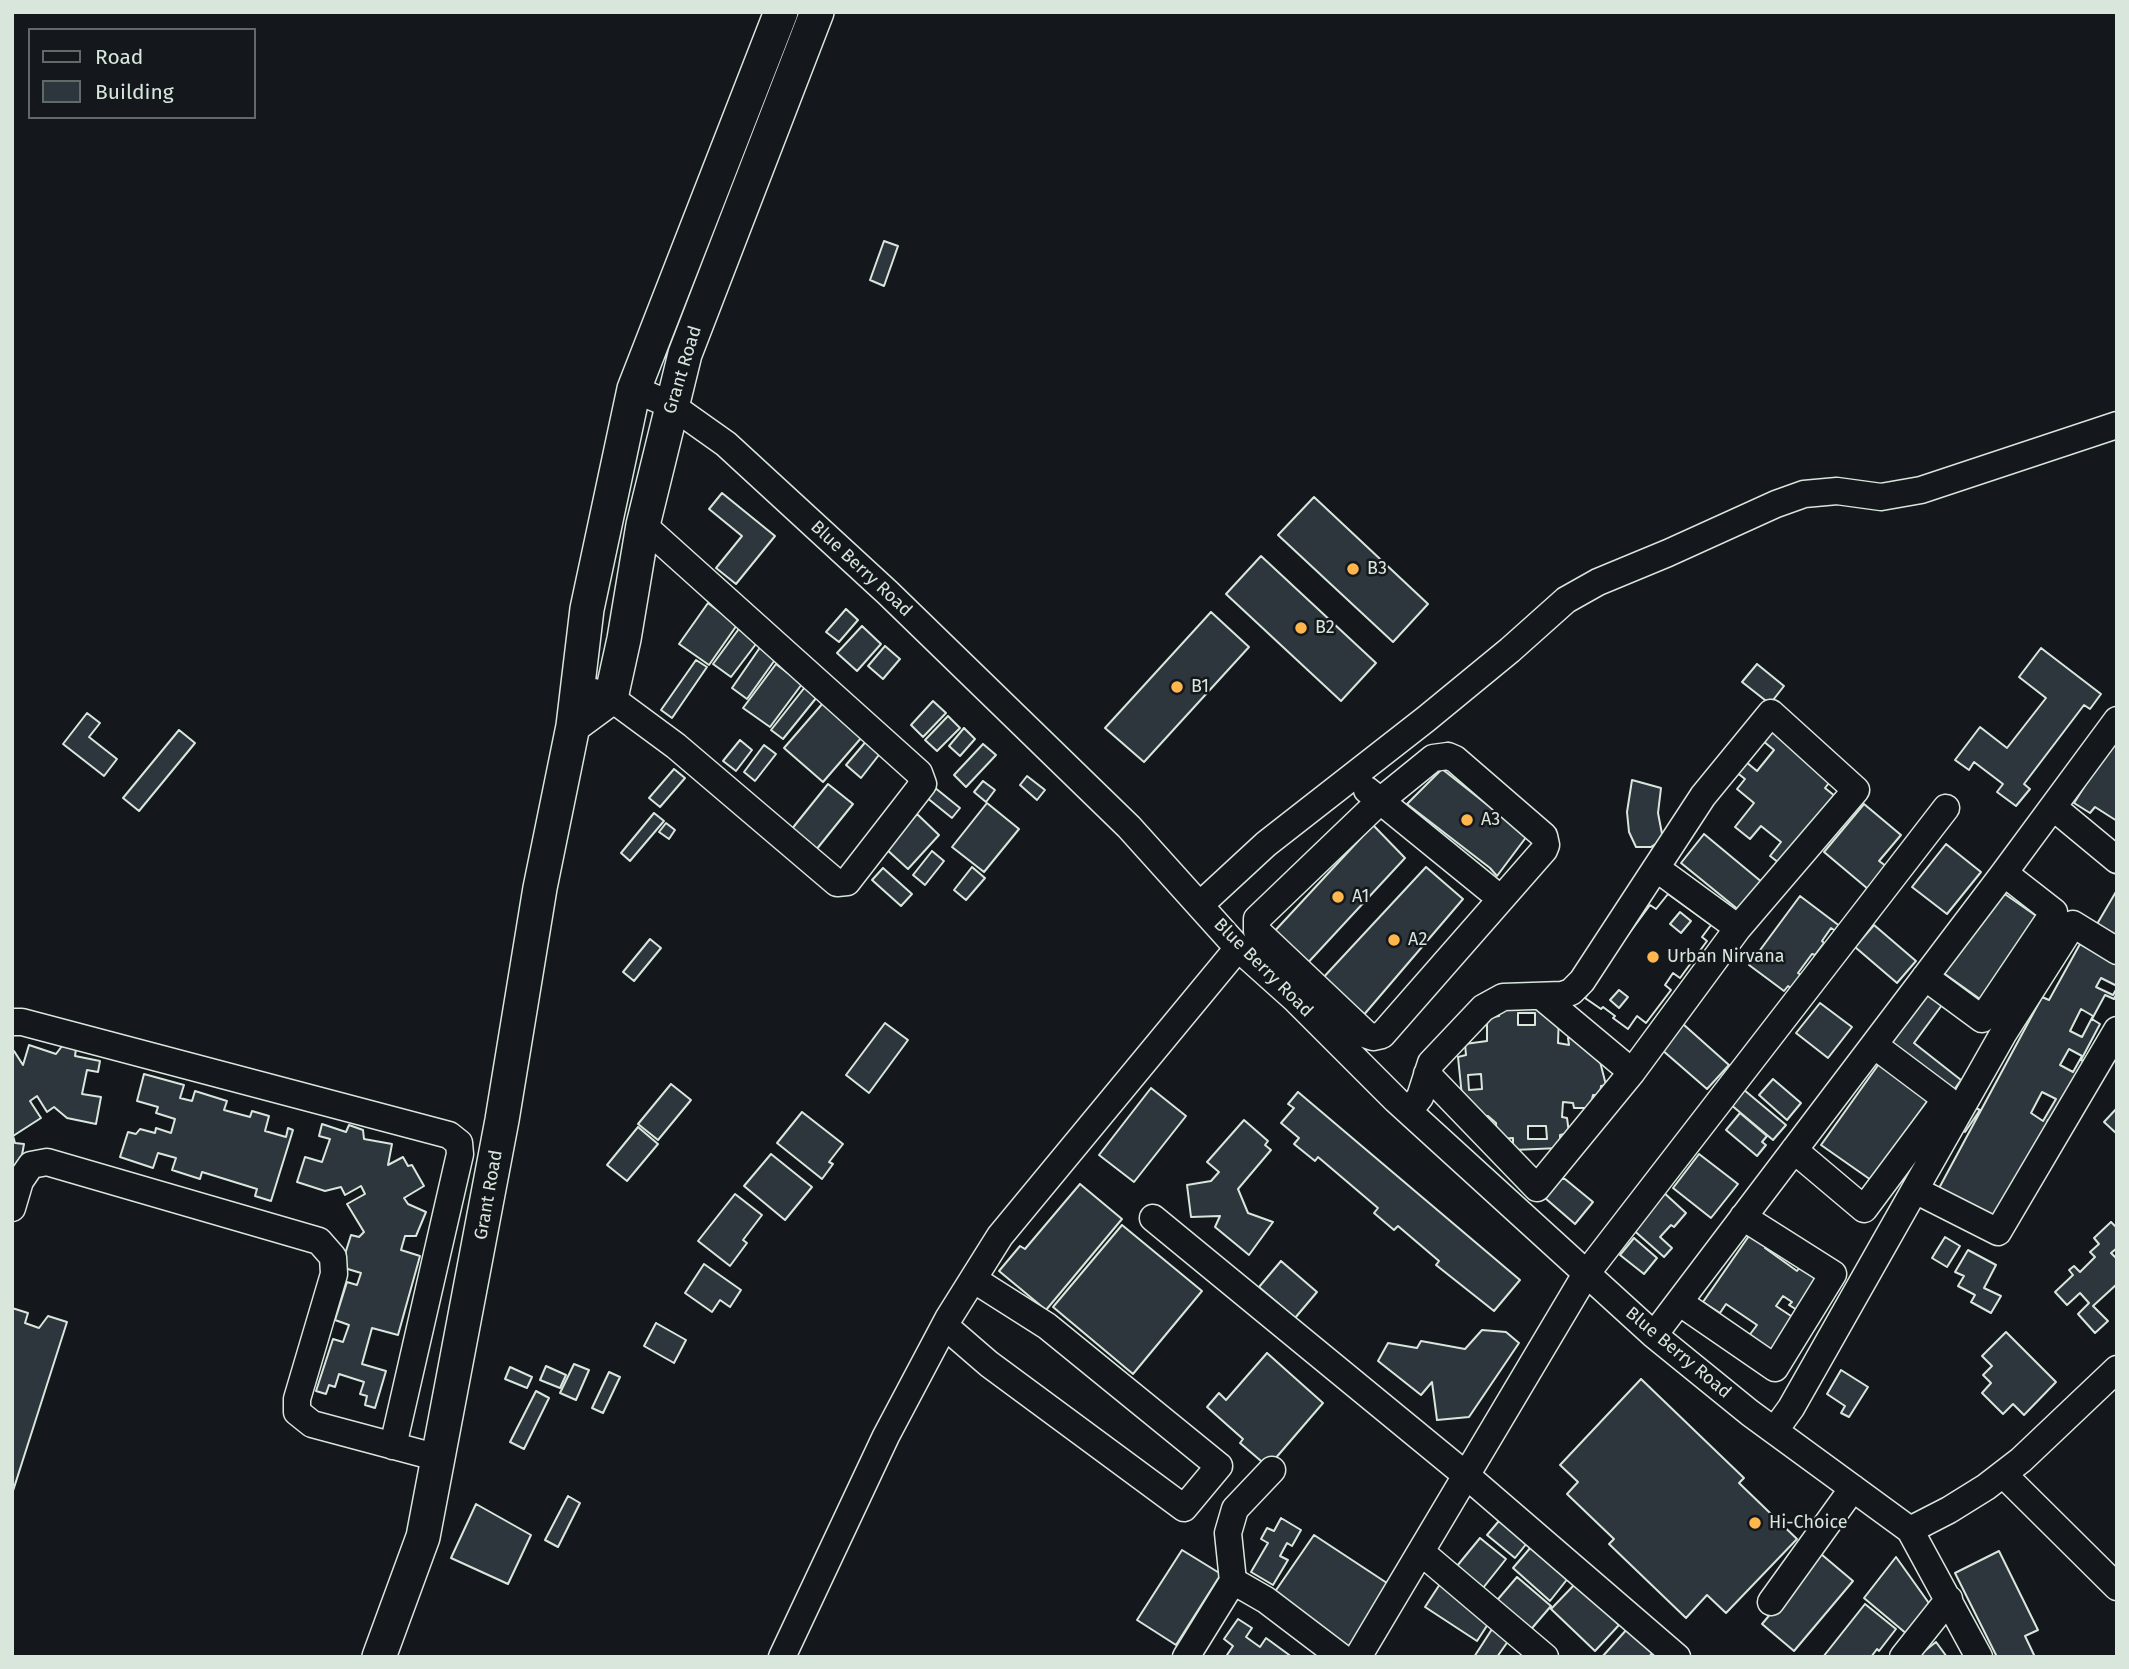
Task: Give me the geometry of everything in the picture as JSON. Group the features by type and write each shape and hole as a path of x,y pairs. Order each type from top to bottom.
{"main road":[{"name":"Grant Road","path":"379,1657 423,1537 439,1458 502,1120 540,888 573,726 587,609 635,389 781,12"},
{"name":"Grant Road","path":"611,698 643,525 685,355 817,12"},
{"path":"573,726 611,698"}],"street":[{"name":"Blue Berry Road","path":"635,389 671,405 726,444 888,593 1129,827 1238,948 1294,999 1402,1106 1654,1335 1775,1430 1910,1530"},
{"path":"1200,905 1266,844 1500,659 1566,600 1598,582 1804,494 1837,491 1881,497 1921,490 2117,425"},
{"path":"578,687 611,698 676,746 837,883 847,882 923,784 919,773 643,525"},
{"path":"1402,1106 1420,1097 1427,1074 1431,1063 1483,1008 1494,1000 1503,997 1562,995 1571,992 1582,981 1703,796 1771,713 1856,790 1738,928 1632,1072 1537,1188 1427,1074"},
{"path":"1654,1335 2117,720"},
{"path":"1448,756 1455,759 1546,839 1544,850 1378,1037 1367,1035 1257,931 1256,925 1262,912 1380,801 1433,758 1448,756"},
{"path":"1352,777 1501,899"},
{"path":"2053,807 2117,860"},
{"path":"1358,1657 1586,1274 1947,808"},
{"path":"1656,867 1738,928"},
{"path":"1925,977 1982,1019 2054,912 2004,873"},
{"path":"1775,1430 1791,1408 2003,1034 2073,924 2117,951"},
{"path":"782,1657 886,1436 945,1326 1000,1236 1238,948"},
{"path":"1541,996 1632,1072"},
{"path":"12,1022 22,1022 449,1135 459,1143 460,1154 393,1446"},
{"path":"1915,1190 1998,1232 2117,1030"},
{"path":"1794,1150 1864,1209 1947,1100 1874,1045"},
{"path":"12,1208 20,1181 31,1165 47,1162 319,1241 333,1257 334,1273 297,1399 298,1412 312,1424 439,1458"},
{"path":"1679,1302 1775,1368 1833,1274 1743,1217"},
{"path":"1153,1218 1467,1476 1677,1657"},
{"path":"945,1326 989,1364 1184,1508 1219,1466 1047,1326 973,1279"},
{"path":"1979,1657 1910,1530 1949,1510 2021,1460 2117,1369"},
{"path":"1186,1657 1233,1581 1228,1533 1235,1509 1272,1470"},
{"path":"2003,1474 2117,1587"},
{"path":"1771,1602 1853,1488"},
{"path":"1421,1552 1545,1657"},
{"path":"1233,1581 1266,1600 1340,1657"},
{"path":"1903,1657 1949,1599"}],"building":[{"path":"884,241 898,246 884,286 870,280"},
{"path":"722,493 775,536 736,584 716,568 742,536 709,509"},
{"name":"B3","path":"1314,497 1428,604 1393,642 1278,535"},
{"name":"B2","path":"1261,556 1376,663 1341,701 1226,594"},
{"path":"708,603 737,625 709,665 679,644"},
{"path":"846,609 858,620 839,642 826,632"},
{"name":"B1","path":"1211,612 1249,647 1144,762 1105,728"},
{"path":"741,626 759,640 731,677 713,664"},
{"path":"862,626 881,644 857,671 837,653"},
{"path":"761,646 777,657 747,699 732,688"},
{"path":"885,646 900,659 883,679 868,666"},
{"path":"2041,648 2101,694 2090,709 2084,705 2024,784 2030,789 2016,806 1997,792 2003,784 1974,762 1969,770 1955,760 1980,727 2007,748 2046,698 2019,677"},
{"path":"696,660 707,667 672,718 661,710"},
{"path":"776,664 802,684 770,727 743,708"},
{"path":"1757,664 1784,686 1770,704 1742,682"},
{"path":"805,687 817,697 783,739 771,730"},
{"path":"933,701 946,713 923,737 911,725"},
{"path":"823,703 862,737 823,782 784,748"},
{"path":"87,713 100,723 89,737 117,759 104,776 63,744"},
{"path":"948,716 960,728 937,751 925,740"},
{"path":"1770,720 1837,773 1825,788 1841,801 1787,869 1770,856 1781,842 1761,826 1750,839 1735,827 1754,803 1737,789 1745,779 1731,768 1740,757 1757,771 1774,750 1757,736"},
{"path":"964,728 975,739 960,756 949,746"},
{"path":"179,730 195,743 139,811 123,798"},
{"path":"2117,735 2117,821 2095,807 2090,813 2074,803"},
{"path":"868,739 882,751 861,778 846,765"},
{"path":"740,740 752,750 736,771 723,761"},
{"path":"983,744 996,755 966,787 954,775"},
{"path":"764,745 776,754 755,781 744,772"},
{"path":"674,769 685,778 660,807 649,798"},
{"name":"A3","path":"1442,769 1527,836 1497,876 1407,804"},
{"path":"1027,776 1045,790 1037,800 1020,785"},
{"path":"1632,780 1661,788 1658,813 1663,839 1651,847 1636,847 1629,832 1627,812"},
{"path":"983,781 995,790 986,802 974,792"},
{"path":"828,784 853,804 816,850 791,830"},
{"path":"934,787 960,808 952,818 926,797"},
{"path":"987,803 1019,829 984,872 952,847"},
{"path":"1864,804 1901,835 1879,861 1886,866 1868,889 1824,852"},
{"path":"654,813 664,821 630,861 621,853"},
{"path":"917,814 939,835 908,869 885,848"},
{"path":"666,823 675,830 669,839 659,832"},
{"name":"A1","path":"1373,825 1405,858 1304,967 1271,935"},
{"path":"1704,834 1763,883 1740,911 1681,863"},
{"path":"1946,844 1981,872 1947,914 1912,887"},
{"path":"932,851 944,861 925,885 913,875"},
{"path":"972,867 985,878 966,900 954,890"},
{"name":"A2","path":"1426,867 1463,899 1362,1017 1321,980"},
{"path":"883,868 912,894 901,906 872,880"},
{"path":"1999,890 2045,922 1987,1004 1942,972"},
{"path":"2117,890 2117,936 2097,924"},
{"name":"Urban Nirvana","path":"1668,894 1711,925 1702,937 1707,941 1680,978 1673,973 1665,985 1671,990 1646,1023 1637,1016 1628,1029 1603,1007 1601,1009 1585,998 1596,983 1594,981 1650,905 1656,909","holes":["1680,912 1691,921 1681,933 1670,924","1619,990 1628,997 1619,1008 1610,1000"]},
{"name":"Urban Nirvana","path":"1668,894 1711,925 1702,937 1707,941 1680,978 1673,973 1665,985 1671,990 1646,1023 1637,1016 1628,1029 1603,1007 1601,1009 1585,998 1596,983 1594,981 1650,905 1656,909"},
{"path":"1800,896 1841,927 1837,932 1831,928 1822,941 1824,943 1798,973 1802,976 1792,989 1788,986 1784,991 1749,965"},
{"path":"1874,925 1916,961 1897,983 1855,947"},
{"path":"650,939 661,948 634,981 623,972"},
{"path":"2080,944 2117,964 2117,986 2101,978 2096,987 2113,995 2117,988 2117,993 2114,999 2105,995 2092,1019 2100,1024 2081,1060 2087,1063 2054,1123 2048,1120 2046,1125 2050,1127 1998,1223 1938,1190 2042,997 2049,1000","holes":["2081,1009 2093,1016 2082,1037 2070,1031","2069,1049 2082,1056 2073,1072 2060,1065","2042,1092 2056,1099 2043,1121 2031,1113"]},
{"path":"1927,993 1942,1005 1914,1043 1961,1080 1951,1094 1887,1045"},
{"path":"1820,1003 1852,1027 1828,1058 1796,1033"},
{"path":"1549,1005 1559,1014 1558,1043 1569,1045 1568,1038 1584,1037 1597,1050 1606,1085 1601,1086 1600,1095 1593,1095 1590,1108 1574,1108 1573,1103 1563,1102 1562,1117 1567,1118 1569,1133 1560,1135 1560,1148 1513,1150 1513,1138 1497,1139 1496,1123 1488,1116 1471,1115 1463,1106 1458,1057 1466,1055 1465,1044 1487,1041 1487,1018 1499,1016 1501,1007","holes":["1518,1013 1535,1013 1535,1025 1518,1025","1481,1074 1482,1089 1469,1090 1468,1075","1528,1126 1546,1126 1547,1139 1528,1139"]},
{"path":"885,1023 908,1040 869,1093 846,1075"},
{"path":"1683,1024 1729,1065 1707,1089 1661,1049"},
{"path":"29,1045 56,1054 62,1046 76,1049 75,1056 100,1061 98,1072 87,1070 82,1094 101,1097 96,1124 67,1118 54,1107 47,1112 37,1096 30,1101 41,1118 13,1136 15,1143 24,1144 18,1177 12,1176 12,1052 14,1051 23,1065"},
{"path":"1881,1061 1931,1096 1871,1180 1821,1145"},
{"path":"144,1074 184,1085 180,1098 192,1101 195,1091 227,1101 224,1110 250,1117 252,1111 269,1116 265,1131 286,1137 288,1128 293,1130 271,1201 255,1196 257,1189 202,1172 200,1179 172,1170 176,1158 158,1153 153,1168 120,1157 128,1132 136,1134 140,1129 155,1133 156,1128 171,1133 175,1119 156,1113 158,1107 137,1101"},
{"path":"1773,1079 1801,1103 1787,1120 1759,1095"},
{"path":"671,1084 691,1100 658,1140 638,1124"},
{"path":"1737,1084 1786,1125 1773,1140 1724,1099"},
{"path":"1151,1088 1186,1116 1134,1182 1099,1155"},
{"path":"1298,1092 1520,1280 1494,1311 1436,1265 1439,1261 1398,1226 1394,1230 1374,1213 1378,1208 1318,1157 1315,1161 1294,1144 1299,1138 1281,1123 1294,1108 1288,1104"},
{"path":"1967,1104 1980,1110 1965,1132 1958,1128"},
{"path":"2117,1108 2117,1134 2104,1122"},
{"path":"802,1112 843,1144 829,1162 833,1164 822,1179 777,1143"},
{"path":"1740,1113 1767,1136 1762,1142 1766,1145 1757,1156 1726,1130"},
{"path":"1244,1120 1268,1141 1265,1145 1271,1150 1238,1189 1248,1213 1273,1222 1249,1255 1215,1227 1220,1216 1191,1217 1187,1185 1211,1181 1219,1172 1207,1162"},
{"path":"322,1124 346,1132 349,1125 363,1130 364,1139 392,1144 388,1165 403,1157 408,1166 412,1165 424,1186 404,1198 408,1204 426,1212 416,1236 405,1236 401,1250 420,1256 398,1335 372,1328 362,1364 386,1371 375,1408 365,1405 367,1396 360,1394 364,1382 339,1374 335,1387 329,1385 326,1394 316,1391 333,1339 343,1342 349,1325 335,1320 347,1282 357,1285 361,1273 341,1267 351,1235 359,1237 364,1232 347,1204 365,1194 361,1186 345,1195 341,1187 325,1191 297,1182 305,1157 322,1162 330,1139 319,1136"},
{"path":"638,1127 658,1144 627,1181 607,1165"},
{"path":"771,1154 812,1187 785,1220 744,1186"},
{"path":"1699,1154 1738,1184 1711,1218 1673,1188"},
{"path":"1551,1179 1565,1179 1593,1202 1575,1224 1545,1198"},
{"path":"1080,1184 1122,1219 1046,1310 999,1271 1020,1246 1025,1249"},
{"path":"1662,1191 1686,1213 1674,1227 1671,1225 1660,1237 1672,1248 1664,1257 1630,1227"},
{"path":"735,1194 762,1215 743,1240 747,1243 730,1266 698,1241"},
{"path":"2111,1222 2117,1228 2117,1248 2111,1253 2117,1259 2117,1284 2093,1306 2108,1321 2095,1333 2078,1314 2089,1303 2080,1293 2067,1305 2055,1292 2073,1275 2069,1270 2074,1266 2080,1272 2095,1257 2090,1252 2099,1244 2094,1238"},
{"path":"1122,1225 1202,1291 1133,1374 1053,1307"},
{"path":"1751,1233 1768,1244 1765,1248 1797,1271 1800,1267 1823,1282 1802,1313 1789,1305 1792,1302 1783,1296 1776,1306 1797,1320 1774,1354 1748,1337 1757,1325 1726,1304 1720,1313 1703,1302"},
{"path":"1945,1237 1960,1246 1947,1267 1932,1258"},
{"path":"1634,1238 1657,1258 1644,1274 1620,1255"},
{"path":"1968,1250 1996,1265 1984,1288 2001,1296 1991,1313 1971,1302 1975,1295 1958,1286 1964,1276 1955,1272"},
{"path":"1281,1261 1317,1292 1295,1318 1259,1287"},
{"path":"704,1264 741,1290 730,1307 720,1300 712,1312 685,1293"},
{"path":"12,1308 28,1313 25,1323 39,1328 48,1316 67,1322 12,1494"},
{"path":"656,1323 686,1340 674,1363 644,1346"},
{"path":"1482,1330 1506,1332 1519,1343 1469,1417 1437,1420 1432,1382 1421,1395 1378,1361 1388,1343 1417,1348 1421,1341 1465,1349"},
{"path":"2006,1332 2056,1382 2024,1415 2013,1404 2003,1414 1982,1393 1991,1383 1983,1375 1992,1366 1982,1356"},
{"path":"1267,1353 1323,1403 1268,1467 1240,1443 1243,1439 1207,1407 1219,1393 1226,1400"},
{"path":"574,1364 589,1370 576,1400 560,1393"},
{"path":"546,1366 566,1375 560,1388 540,1380"},
{"path":"510,1367 532,1377 527,1388 505,1379"},
{"path":"1841,1370 1868,1387 1849,1417 1841,1413 1845,1406 1827,1394"},
{"path":"609,1372 620,1377 603,1413 592,1408"},
{"path":"1641,1379 1744,1478 1739,1483 1797,1539 1726,1613 1707,1595 1686,1618 1609,1544 1614,1539 1567,1494 1578,1482 1560,1465"},
{"path":"536,1391 549,1398 524,1449 510,1442"},
{"path":"568,1496 580,1503 558,1547 545,1540"},
{"path":"476,1504 531,1535 508,1584 451,1558"},
{"path":"1504,1515 1531,1538 1515,1558 1487,1535"},
{"path":"1281,1518 1301,1530 1292,1546 1287,1543 1280,1556 1288,1560 1273,1585 1251,1572 1268,1543 1261,1539 1267,1528 1274,1531"},
{"path":"1314,1535 1393,1587 1352,1649 1272,1596"},
{"path":"1480,1538 1506,1559 1483,1588 1457,1566"},
{"path":"1531,1547 1569,1577 1550,1601 1513,1568"},
{"path":"1182,1550 1221,1574 1176,1645 1137,1620"},
{"path":"1999,1551 2038,1630 2025,1636 2035,1657 1997,1657 1955,1573"},
{"path":"1821,1554 1853,1581 1794,1651 1762,1624"},
{"path":"1896,1557 1931,1606 1908,1635 1864,1598"},
{"path":"1517,1577 1551,1606 1527,1634 1493,1605"},
{"path":"1576,1583 1619,1625 1595,1651 1551,1609"},
{"path":"1440,1584 1492,1618 1477,1641 1425,1607"},
{"path":"1865,1604 1896,1629 1879,1651 1877,1649 1871,1657 1823,1657"},
{"path":"1238,1619 1252,1628 1246,1637 1260,1647 1266,1638 1292,1657 1227,1655 1233,1646 1224,1639"},
{"path":"1494,1626 1511,1637 1497,1657 1474,1657"},
{"path":"1628,1628 1654,1651 1649,1657 1602,1657"},
{"path":"1936,1642 1947,1657 1917,1657"}],"place":[{"name":"B3","path":"1353,569"},
{"name":"B2","path":"1301,628"},
{"name":"B1","path":"1177,687"},
{"name":"A3","path":"1467,820"},
{"name":"A1","path":"1338,897"},
{"name":"A2","path":"1394,940"},
{"name":"Urban Nirvana","path":"1653,957"},
{"name":"Hi-Choice","path":"1755,1523"}]}
